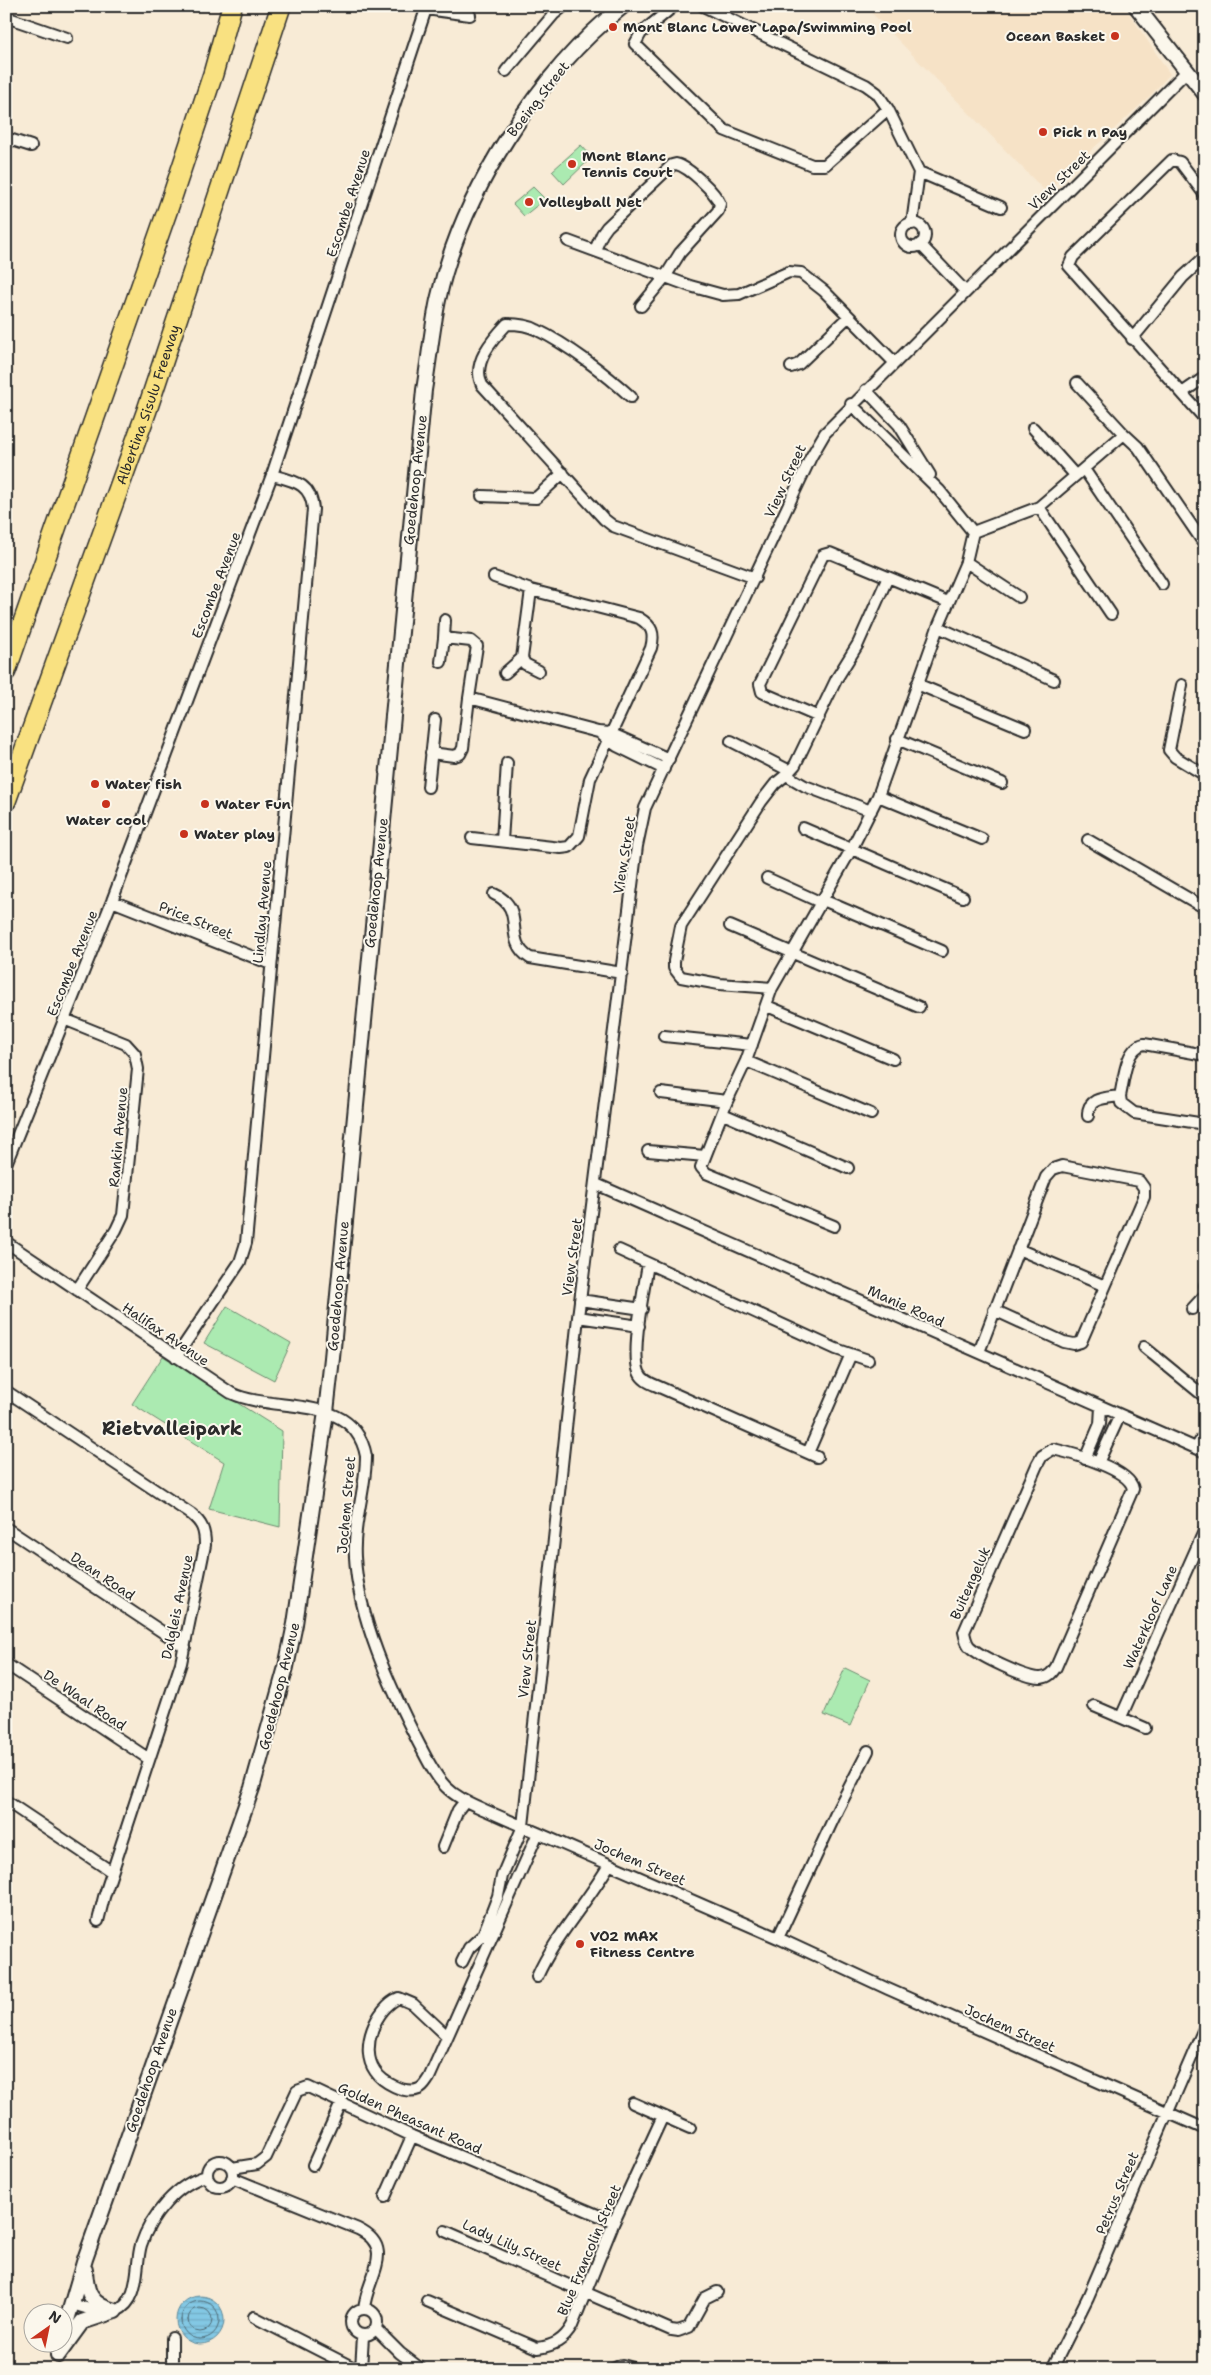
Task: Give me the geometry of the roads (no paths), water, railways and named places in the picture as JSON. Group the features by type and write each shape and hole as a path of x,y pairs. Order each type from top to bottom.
{"highway":[{"path":"6,671 170,203 213,74 232,6"},
{"name":"Albertina Sisulu Freeway","path":"6,801 148,410 281,6"}],"main road":[{"name":"Boeing Street","path":"471,206 499,152 521,116 589,36 623,6"},
{"path":"1136,6 1186,72 1204,91"},
{"name":"Goedehoop Avenue","path":"72,2302 85,2259 261,1760 295,1624 326,1412 424,390 438,299 452,253 471,206"},
{"path":"85,2259 86,2284 90,2296 100,2306 116,2311"},
{"path":"58,2356 82,2322 116,2311"}],"street":[{"path":"506,71 551,10 564,6"},
{"path":"674,6 641,33 635,44 724,130 812,165 825,165 888,109"},
{"path":"703,6 866,85 877,93 888,109 919,172 912,224"},
{"path":"427,8 470,15"},
{"name":"Escombe Avenue","path":"6,1164 112,901 272,475 427,8"},
{"path":"6,17 67,38"},
{"name":"View Street","path":"462,1962 469,1948 483,1935 498,1896 502,1876 523,1826 580,1300 637,846 645,808 817,443 851,404 1186,72"},
{"path":"6,138 31,146"},
{"path":"1205,195 1180,162 1172,160 1070,262 1069,266 1071,271 1205,419"},
{"path":"595,250 607,227 672,165 680,165 714,195 720,204 718,211 680,252 666,277 640,306"},
{"path":"919,172 1001,207"},
{"path":"912,224 917,225 923,230 924,238 920,244 909,246 901,239 903,228 912,224"},
{"path":"568,241 706,291 732,295 782,274 795,272 807,276 894,362"},
{"path":"920,244 965,291"},
{"path":"1132,339 1183,277 1205,257"},
{"path":"791,367 800,364 848,316"},
{"path":"631,397 592,365 536,329 519,324 507,324 493,338 484,354 480,367 480,381 604,519 613,526 755,578"},
{"path":"1182,393 1205,377"},
{"path":"1077,383 1146,457 1205,545"},
{"path":"866,390 899,425 939,490"},
{"path":"851,404 939,490 973,532"},
{"path":"1033,428 1074,475"},
{"path":"973,532 1039,506 1124,434"},
{"path":"1084,469 1162,584"},
{"path":"482,496 536,498 563,473"},
{"name":"Lindlay Avenue","path":"176,1356 236,1269 245,1251 313,509 311,494 300,483 272,475"},
{"path":"1039,506 1111,614"},
{"path":"834,1226 706,1173 701,1167 746,1061 772,988 852,848 878,796 938,627 966,562 973,532"},
{"path":"819,717 768,695 760,688 766,671 819,559 826,553 830,553 948,602"},
{"path":"966,562 1019,597"},
{"path":"472,838 561,848 569,847 575,843 581,829 587,786 608,736 651,648 654,633 648,624 639,618 531,590 494,577"},
{"path":"772,988 687,980 677,973 674,962 681,926 761,802 775,784 796,765 837,678 858,644 888,577"},
{"path":"531,590 522,658 525,664 539,671"},
{"path":"441,662 445,620"},
{"path":"938,627 1054,680"},
{"path":"431,753 454,756 460,754 463,748 476,644 471,641 444,638"},
{"path":"505,672 522,658"},
{"path":"917,684 1025,730"},
{"path":"1182,685 1169,750 1175,758 1205,775"},
{"path":"469,698 598,732 669,758"},
{"path":"428,787 435,720"},
{"path":"608,736 664,769"},
{"path":"897,739 1002,783"},
{"path":"731,741 788,773 805,786 870,811"},
{"path":"502,841 507,763"},
{"path":"878,796 982,839"},
{"path":"803,828 963,897"},
{"path":"1088,840 1205,908"},
{"path":"768,878 942,951"},
{"path":"494,894 508,902 512,912 517,945 530,958 622,973"},
{"name":"Price Street","path":"112,901 271,964"},
{"path":"730,926 791,954 919,1007"},
{"path":"767,1006 893,1059"},
{"name":"Rankin Avenue","path":"64,1020 126,1044 135,1054 138,1069 123,1215 116,1230 77,1290"},
{"path":"664,1036 752,1045"},
{"path":"1205,1055 1144,1044 1139,1045 1131,1051 1120,1096 1121,1103 1134,1113 1205,1124"},
{"path":"746,1061 871,1114"},
{"path":"661,1093 728,1101"},
{"path":"1088,1116 1089,1107 1095,1100 1120,1096"},
{"path":"724,1114 848,1168"},
{"path":"648,1151 705,1156"},
{"path":"979,1352 994,1310 1046,1177 1053,1169 1062,1166 1139,1181 1144,1188 1144,1197 1084,1338 1074,1344 994,1310"},
{"name":"Manie Road","path":"596,1184 1200,1450"},
{"name":"Halifax Avenue","path":"6,1242 214,1382 247,1400 326,1412"},
{"path":"1018,1249 1105,1286"},
{"path":"619,1250 868,1360"},
{"path":"648,1264 636,1360 639,1374 646,1381 813,1455 851,1354"},
{"path":"1192,1309 1205,1295"},
{"path":"580,1300 642,1309"},
{"path":"578,1317 639,1326"},
{"path":"1144,1347 1205,1397"},
{"name":"Dalgleis Avenue","path":"6,1391 149,1486 201,1524 204,1545 185,1647 98,1921"},
{"path":"1085,1459 1100,1424 1102,1407"},
{"name":"Jochem Street","path":"326,1412 350,1423 359,1436 365,1450 365,1467 355,1533 355,1558 358,1582 382,1666 408,1723 445,1786 465,1800 538,1833 1205,2129"},
{"path":"1098,1463 1120,1415"},
{"path":"1200,1450 1205,1434"},
{"name":"Buitengeluk","path":"1053,1449 1098,1463 1128,1478 1132,1485 1132,1495 1056,1667 1050,1676 1040,1678 1026,1675 977,1652 969,1646 964,1632 1042,1456 1053,1449"},
{"name":"Dean Road","path":"6,1528 185,1647"},
{"name":"Waterkloof Lane","path":"1121,1717 1205,1529"},
{"name":"De Waal Road","path":"6,1664 149,1759"},
{"path":"1094,1706 1145,1728"},
{"path":"778,1938 838,1809 868,1751"},
{"path":"443,1847 458,1810 465,1800"},
{"path":"6,1801 112,1872"},
{"path":"447,2036 413,2004 399,1998 385,2006 378,2016 372,2033 368,2055 374,2071 390,2084 404,2090 418,2090 429,2078 538,1833"},
{"path":"538,1977 552,1947 593,1893 609,1865"},
{"name":"Petrus Street","path":"1052,2369 1088,2297 1166,2112 1205,2026"},
{"name":"Golden Pheasant Road","path":"232,2173 257,2164 266,2157 297,2091 302,2087 314,2089 342,2101 412,2136 614,2222"},
{"path":"313,2165 342,2101"},
{"path":"633,2104 662,2118 690,2128"},
{"name":"Blue Francolin Street","path":"427,2301 537,2348 556,2344 566,2336 614,2222 662,2118"},
{"path":"385,2197 412,2136"},
{"path":"232,2173 224,2186 210,2183 207,2176 208,2168 218,2161 226,2162 232,2173 370,2236 378,2249 379,2259 365,2297 364,2309"},
{"path":"72,2304 101,2311 116,2311 126,2304 132,2293 140,2247 151,2222 183,2188 194,2179 207,2176"},
{"name":"Lady Lily Street","path":"446,2231 670,2330 678,2331 689,2327 705,2298 717,2292"},
{"path":"364,2309 376,2316 378,2323 376,2329 370,2334 363,2336 354,2330 351,2324 354,2314 364,2309"},
{"path":"254,2317 356,2369"},
{"path":"376,2329 400,2353 421,2369"},
{"path":"361,2369 363,2336"},
{"path":"172,2338 172,2369"},
{"path":"613,2369 622,2365 637,2369"}],"water":[{"path":"200,2296 209,2298 217,2303 222,2311 224,2320 222,2329 217,2337 209,2342 200,2344 191,2342 183,2337 178,2329 176,2320 178,2311 183,2303 191,2298"}],"place":[{"name":"Mont Blanc Lower Lapa/Swimming Pool","path":"613,27"},
{"name":"Ocean Basket","path":"1115,36"},
{"name":"Pick n Pay","path":"1043,132"},
{"name":"Mont Blanc Tennis Court","path":"572,164"},
{"name":"Volleyball Net","path":"529,202"},
{"name":"Water fish","path":"95,784"},
{"name":"Water cool","path":"106,804"},
{"name":"Water Fun","path":"205,804"},
{"name":"Water play","path":"184,834"},
{"name":"VO2 MAX Fitness Centre","path":"580,1944"}],"district":[{"name":"Rietvalleipark","path":"172,1428"}]}
